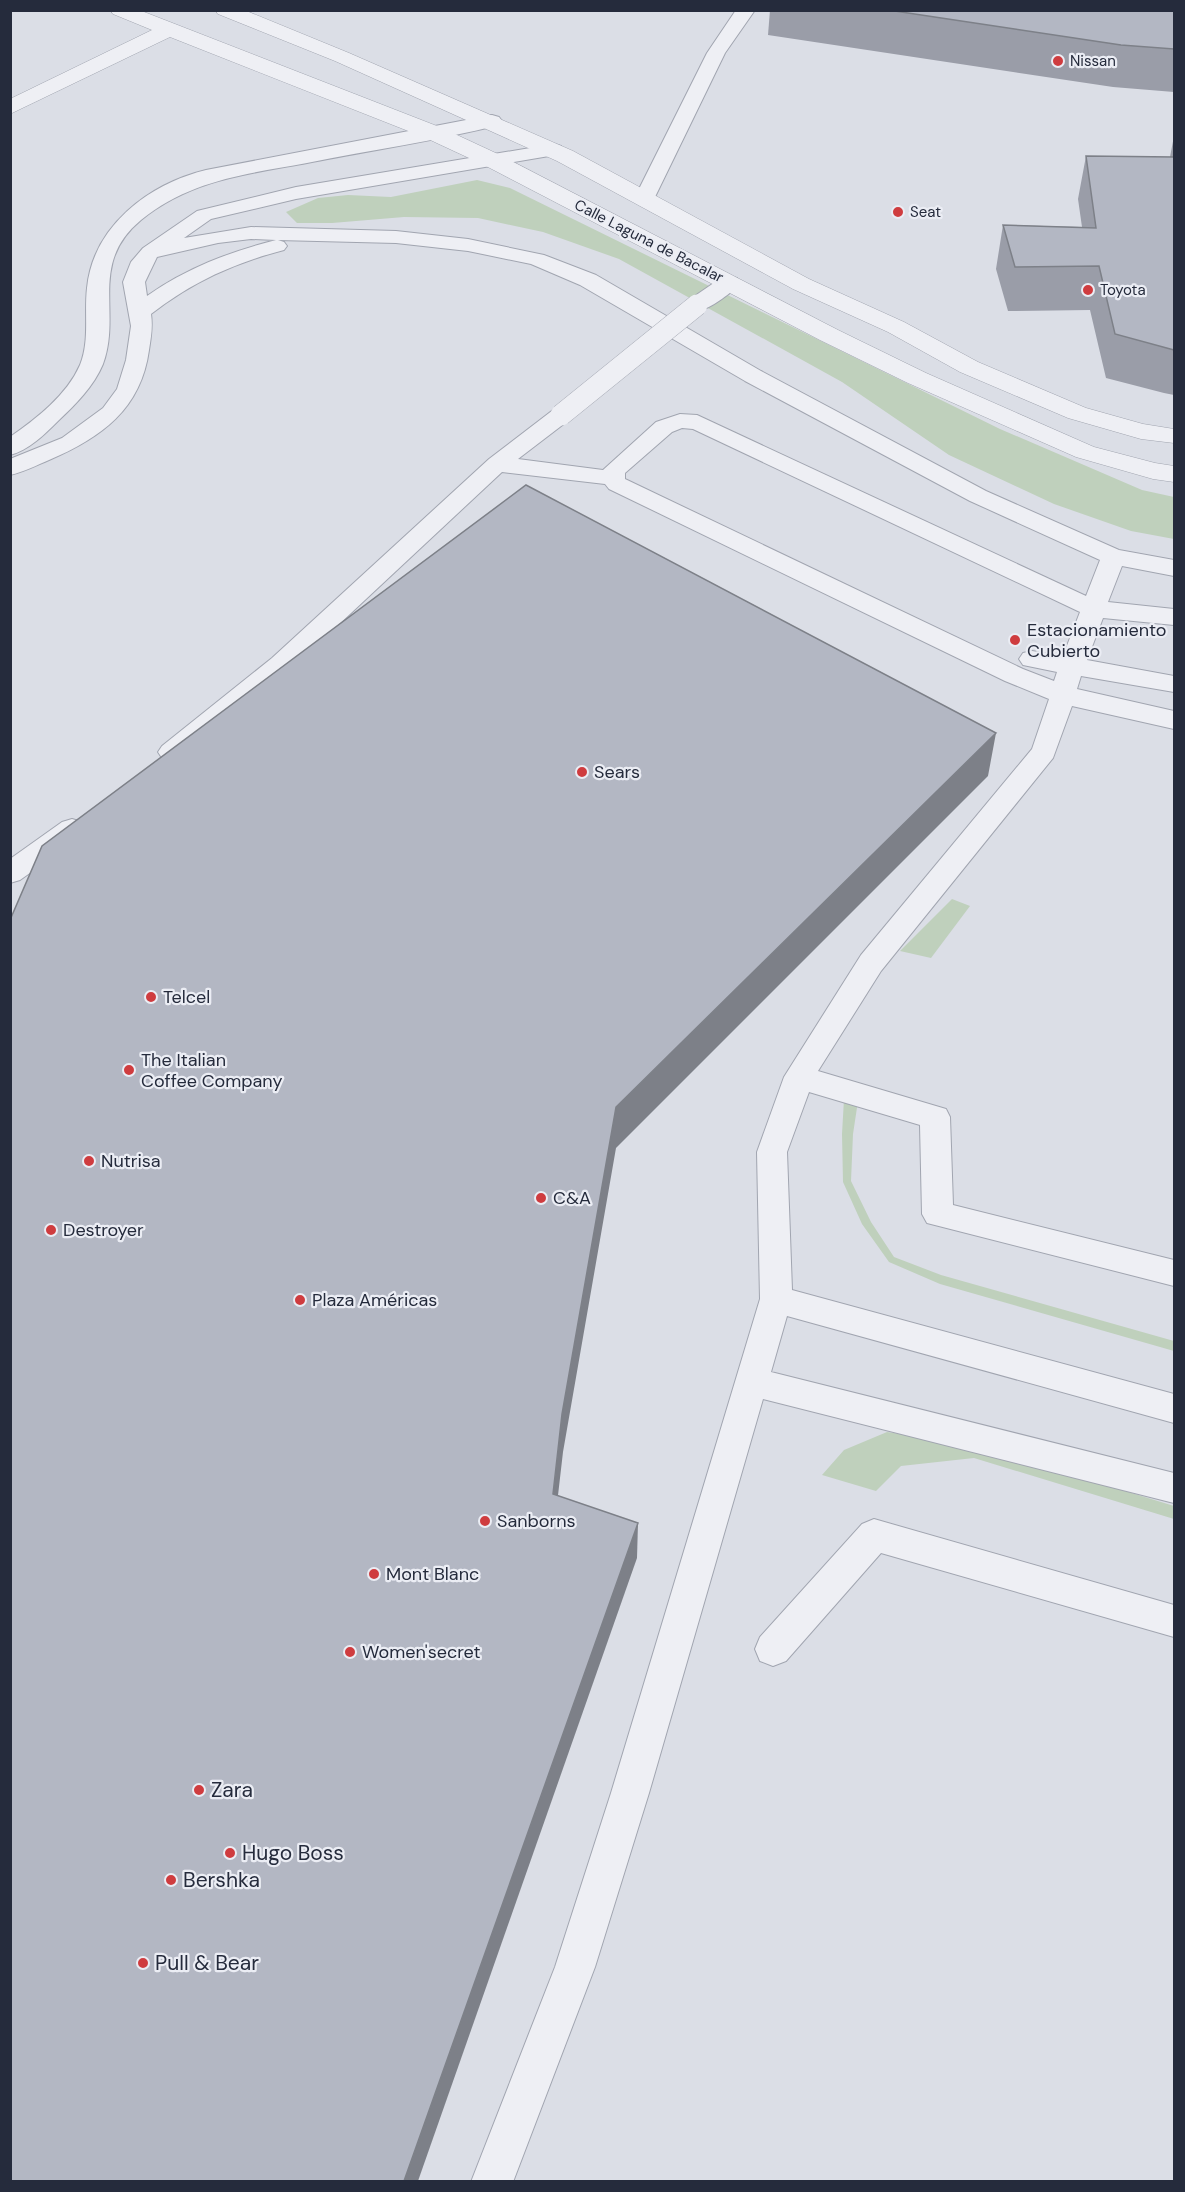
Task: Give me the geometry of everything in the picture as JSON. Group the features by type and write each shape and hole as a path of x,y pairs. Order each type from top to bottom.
{"street":[{"name":"Calle Laguna de Bacalar","path":"225,10 492,121 554,150 801,284 896,327 969,367 1077,413 1141,431 1174,436"},
{"name":"Calle Laguna de Bacalar","path":"132,12 169,29 435,133 907,373 1085,453 1153,471 1174,474"},
{"path":"10,108 169,29"},
{"path":"252,62 288,35"}],"lane":[{"path":"644,199 716,53 746,10"},
{"path":"16,445 68,398 91,365 99,327 97,288 104,254 129,218 163,194 206,176 492,121"},
{"path":"10,468 51,453 97,425 111,413 128,389 137,360 142,326 134,282 142,262 150,252 204,215 252,202 554,150"},
{"path":"250,233 244,224 244,213 252,202"},
{"path":"150,252 218,237 250,233 406,238 468,245 537,259 588,280 753,376 978,496 1113,557 1174,567"},
{"path":"139,312 170,287 203,269 245,254 321,236"},
{"path":"151,767 281,664 497,464 729,283"},
{"path":"1174,617 1092,614 697,422 680,421 664,427 614,471 613,478 617,484 1023,667 1068,680 1174,720"},
{"path":"16,445 51,453"},
{"path":"497,464 613,478"},
{"path":"492,2181 575,1967 630,1793 776,1299 772,1152 799,1077 871,963 1044,752 1113,557"},
{"path":"1023,667 1092,614"},
{"path":"1068,680 1174,684"},
{"path":"10,873 96,812"},
{"path":"799,1077 935,1117 938,1214 1174,1273"},
{"path":"776,1299 1174,1409"},
{"path":"750,1381 1174,1488"},
{"path":"773,1649 874,1535 1174,1621"}],"green space":[{"path":"477,180 510,188 1000,429 1142,490 1174,497 1174,539 1131,531 1054,504 949,455 842,382 619,259 543,232 478,218 404,217 332,223 297,223 286,212 318,198 348,195 391,197"},
{"path":"952,899 970,906 931,958 900,951"},
{"path":"844,1099 858,1101 853,1134 851,1181 871,1222 894,1257 941,1275 1174,1341 1174,1351 940,1284 889,1262 862,1224 843,1182"},
{"path":"887,1432 975,1445 1174,1506 1174,1519 974,1458 901,1466 876,1491 822,1475 844,1450"}],"building":[{"path":"888,10 1174,10 1174,49 1121,45"},
{"path":"1086,156 1174,157 1174,350 1115,334 1099,266 1015,267 1003,225 1096,228"},
{"name":"Plaza Américas","path":"526,485 996,733 616,1107 562,1414 553,1494 638,1523 404,2181 10,2181 10,920 42,846"}],"place":[{"name":"Nissan","path":"1058,61"},
{"name":"Seat","path":"898,212"},
{"name":"Toyota","path":"1088,290"},
{"name":"Estacionamiento Cubierto","path":"1015,640"},
{"name":"Sears","path":"582,772"},
{"name":"Telcel","path":"151,997"},
{"name":"The Italian Coffee Company","path":"129,1070"},
{"name":"Nutrisa","path":"89,1161"},
{"name":"C&A","path":"541,1198"},
{"name":"Destroyer","path":"51,1230"},
{"name":"Plaza Américas","path":"300,1300"},
{"name":"Sanborns","path":"485,1521"},
{"name":"Mont Blanc","path":"374,1574"},
{"name":"Women'secret","path":"350,1652"},
{"name":"Zara","path":"199,1790"},
{"name":"Hugo Boss","path":"230,1853"},
{"name":"Bershka","path":"171,1880"},
{"name":"Pull & Bear","path":"143,1963"}]}
